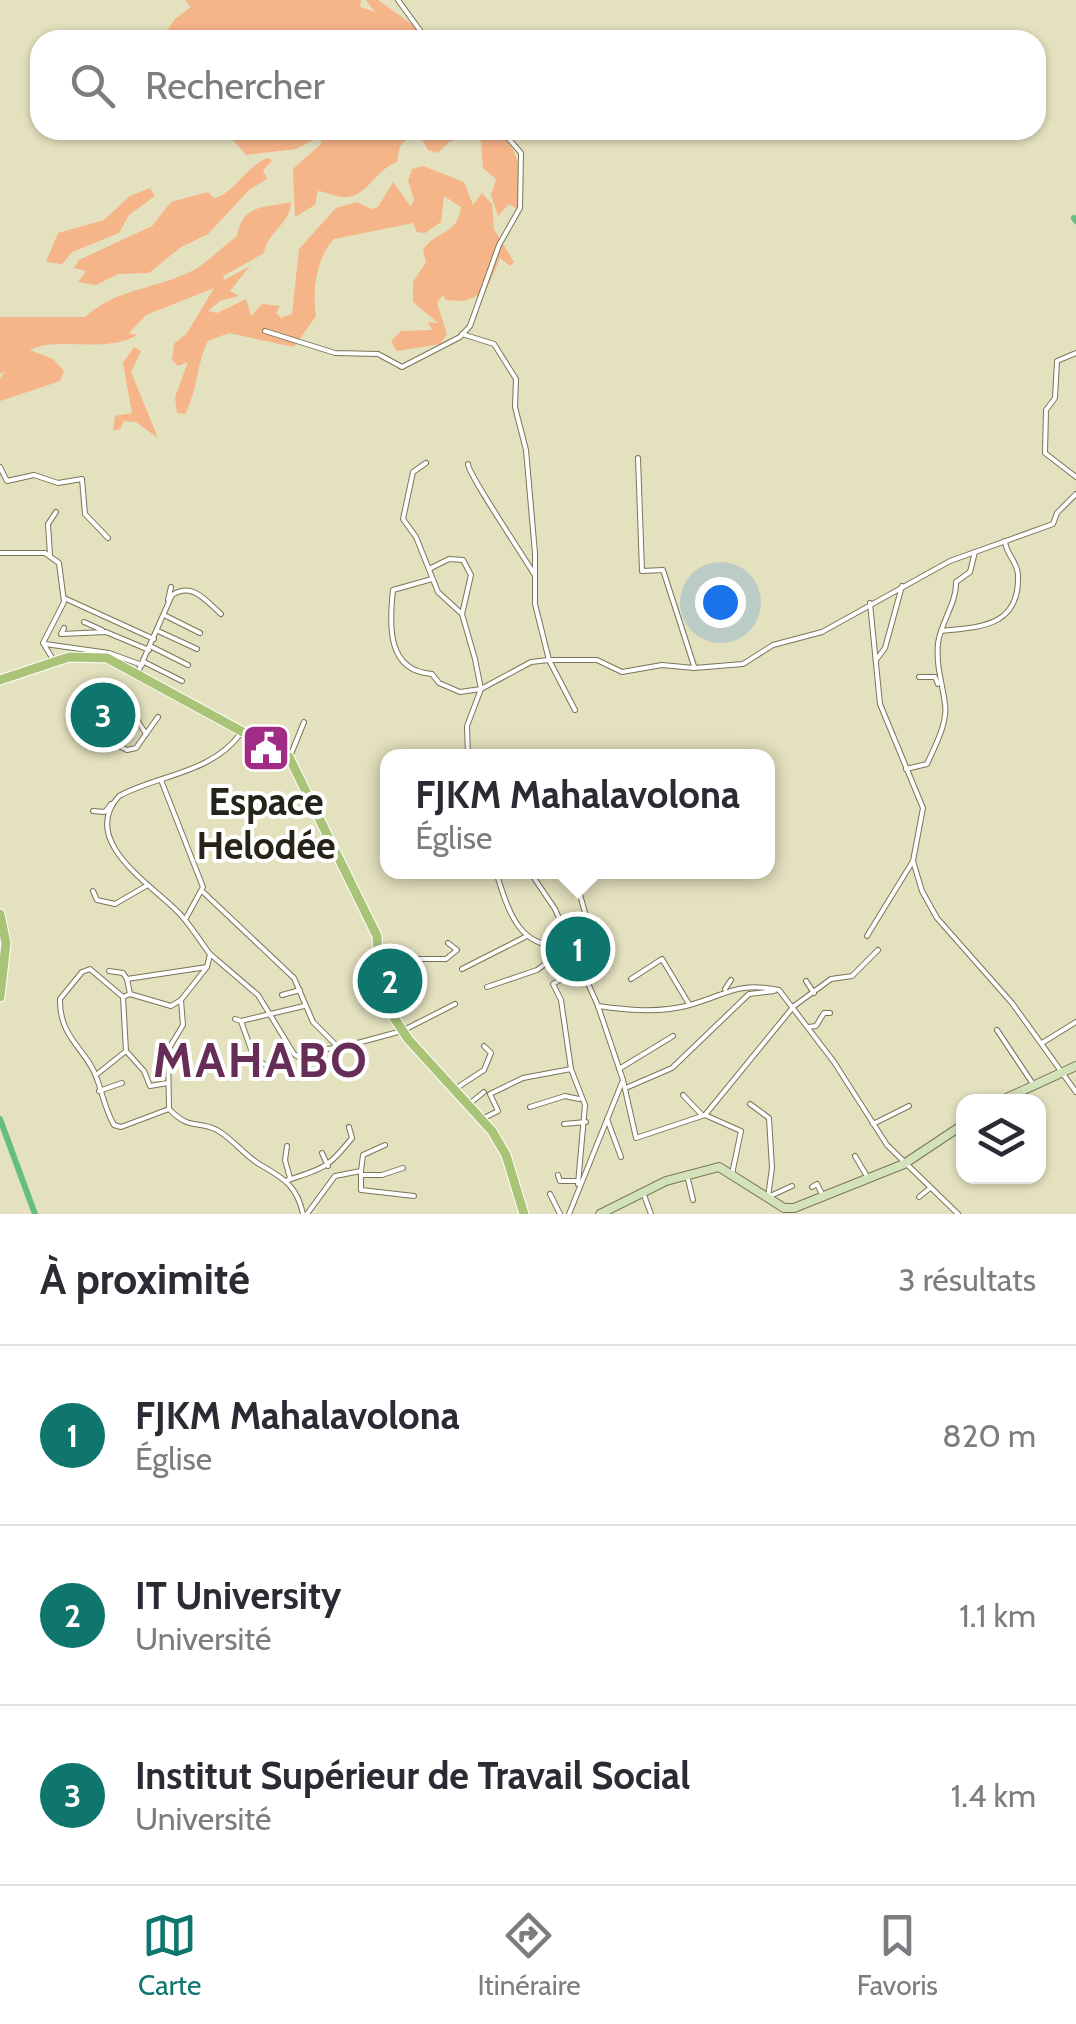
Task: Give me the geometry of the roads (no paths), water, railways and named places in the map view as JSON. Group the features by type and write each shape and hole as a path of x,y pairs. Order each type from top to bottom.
{"main road":[{"path":"0,677 54,660 96,656 141,667 288,756 377,936 382,990 402,1031 483,1118 504,1149 524,1214"},
{"path":"0,914 6,943 0,997"}],"street":[{"path":"398,0 420,30"},
{"path":"265,332 335,353 378,354 402,367 462,334 470,326 499,245 520,208 521,152 510,140"},
{"path":"462,334 494,344 516,379 515,408 526,450 535,604 549,660 574,710"},
{"path":"1076,353 1057,361 1054,398 1046,410 1045,454 1076,477"},
{"path":"638,458 642,571 664,570 694,668"},
{"path":"426,464 413,472 403,519 438,592 462,614"},
{"path":"468,464 472,481 504,522 534,574"},
{"path":"0,467 7,481 34,475 58,482 82,479 85,514 108,538"},
{"path":"432,579 393,590 393,644 401,662 415,673 432,674 439,683 460,692 481,689 531,662 549,660 597,660 622,672 662,666 743,664 773,644 822,632 902,586 975,552 1053,524 1057,512 1076,494"},
{"path":"44,643 64,598 62,570 50,555 48,524 56,512"},
{"path":"941,632 994,626 1004,614 1018,576 1005,541"},
{"path":"939,687 935,663 941,632 957,592 956,582 970,572 975,552"},
{"path":"0,553 50,555"},
{"path":"430,569 449,558 462,560 471,574 462,614 481,689 467,726 468,749"},
{"path":"874,662 885,648 902,586"},
{"path":"168,605 171,587"},
{"path":"141,667 172,595 189,589 221,614"},
{"path":"64,598 154,639"},
{"path":"867,936 913,860 924,817 880,704 870,603"},
{"path":"164,615 200,632"},
{"path":"84,622 188,665"},
{"path":"64,628 59,637 106,632"},
{"path":"158,631 198,650"},
{"path":"44,643 54,660"},
{"path":"44,643 64,650 109,653 182,681"},
{"path":"906,769 927,764 941,732 946,704 934,677 918,678"},
{"path":"127,704 146,734"},
{"path":"117,745 127,750 136,748 158,718"},
{"path":"288,756 304,722"},
{"path":"93,811 106,812 114,800 217,757 242,731"},
{"path":"161,780 202,891 281,964 300,990 313,1022 339,1048"},
{"path":"114,800 108,820 113,844 126,866 185,920 210,954 258,995 300,1058 316,1050 339,1048 402,1031 455,1004"},
{"path":"913,860 922,891 937,918 1042,1043 1076,1092"},
{"path":"499,879 514,922 526,936 541,945 566,945"},
{"path":"535,879 554,909 566,945 598,1006 626,1088 636,1138 704,1115 794,1006 831,979 852,976 878,950"},
{"path":"487,988 537,970 590,931 580,891 572,879"},
{"path":"93,891 97,900 115,904 148,885"},
{"path":"185,920 202,891"},
{"path":"462,968 526,936"},
{"path":"380,959 446,959 456,950 448,943"},
{"path":"123,997 130,994 171,1006 181,1000 208,967 210,954"},
{"path":"631,979 664,960 689,1005"},
{"path":"109,972 126,979 208,967"},
{"path":"577,1183 586,1122 571,1069 561,1000 553,984 580,968"},
{"path":"168,1083 150,1086 144,1071 126,1052 123,997 90,969 82,972 60,999 68,1034 96,1075 99,1091 117,1127 169,1108"},
{"path":"126,979 130,994"},
{"path":"725,989 731,980"},
{"path":"806,981 814,993"},
{"path":"598,1006 660,1010 689,1005 725,989 746,986 779,990 904,1164 958,1214"},
{"path":"282,995 300,990"},
{"path":"626,1088 672,1068 749,994 779,990"},
{"path":"181,1000 183,1025 168,1050 169,1108 188,1124 214,1128 259,1164 289,1179 306,1177 328,1166 352,1138 349,1127"},
{"path":"270,1077 270,1066 259,1064 245,1044 238,1020 304,1006"},
{"path":"808,1027 816,1026 824,1013 830,1013"},
{"path":"1042,1043 1076,1022"},
{"path":"997,1030 1033,1084"},
{"path":"619,1069 673,1036"},
{"path":"455,1089 484,1070 491,1053 484,1046"},
{"path":"96,1075 126,1052"},
{"path":"1014,1094 1076,1066"},
{"path":"483,1118 498,1111 490,1094 505,1085 571,1069"},
{"path":"568,1214 577,1183 622,1080"},
{"path":"99,1091 122,1083"},
{"path":"469,1104 484,1092"},
{"path":"682,1094 704,1115 741,1131 732,1174"},
{"path":"530,1106 565,1096 581,1099"},
{"path":"750,1104 769,1118 772,1168 768,1196"},
{"path":"873,1124 909,1106"},
{"path":"606,1117 621,1157"},
{"path":"564,1124 586,1122"},
{"path":"600,1214 642,1190 718,1167 793,1211 904,1164 956,1129"},
{"path":"384,1145 363,1155 361,1190 414,1196"},
{"path":"288,1146 285,1160 289,1179 305,1214 335,1176 382,1175 404,1168"},
{"path":"322,1152 328,1166"},
{"path":"855,1156 868,1178"},
{"path":"687,1175 693,1200"},
{"path":"558,1176 560,1182 577,1183"},
{"path":"812,1186 817,1184 823,1196"},
{"path":"768,1196 792,1186"},
{"path":"919,1196 929,1189"},
{"path":"642,1190 651,1214"},
{"path":"550,1194 560,1214"}],"waterway":[{"path":"0,1119 35,1214"}],"place":[{"name":"Institut Supérieur de Travail Social","path":"103,715"},
{"name":"Espace Helodée","path":"266,748"},
{"name":"FJKM Mahalavolona","path":"578,949"},
{"name":"IT University","path":"390,981"}],"district":[{"name":"MAHABO","path":"261,1060"}]}
